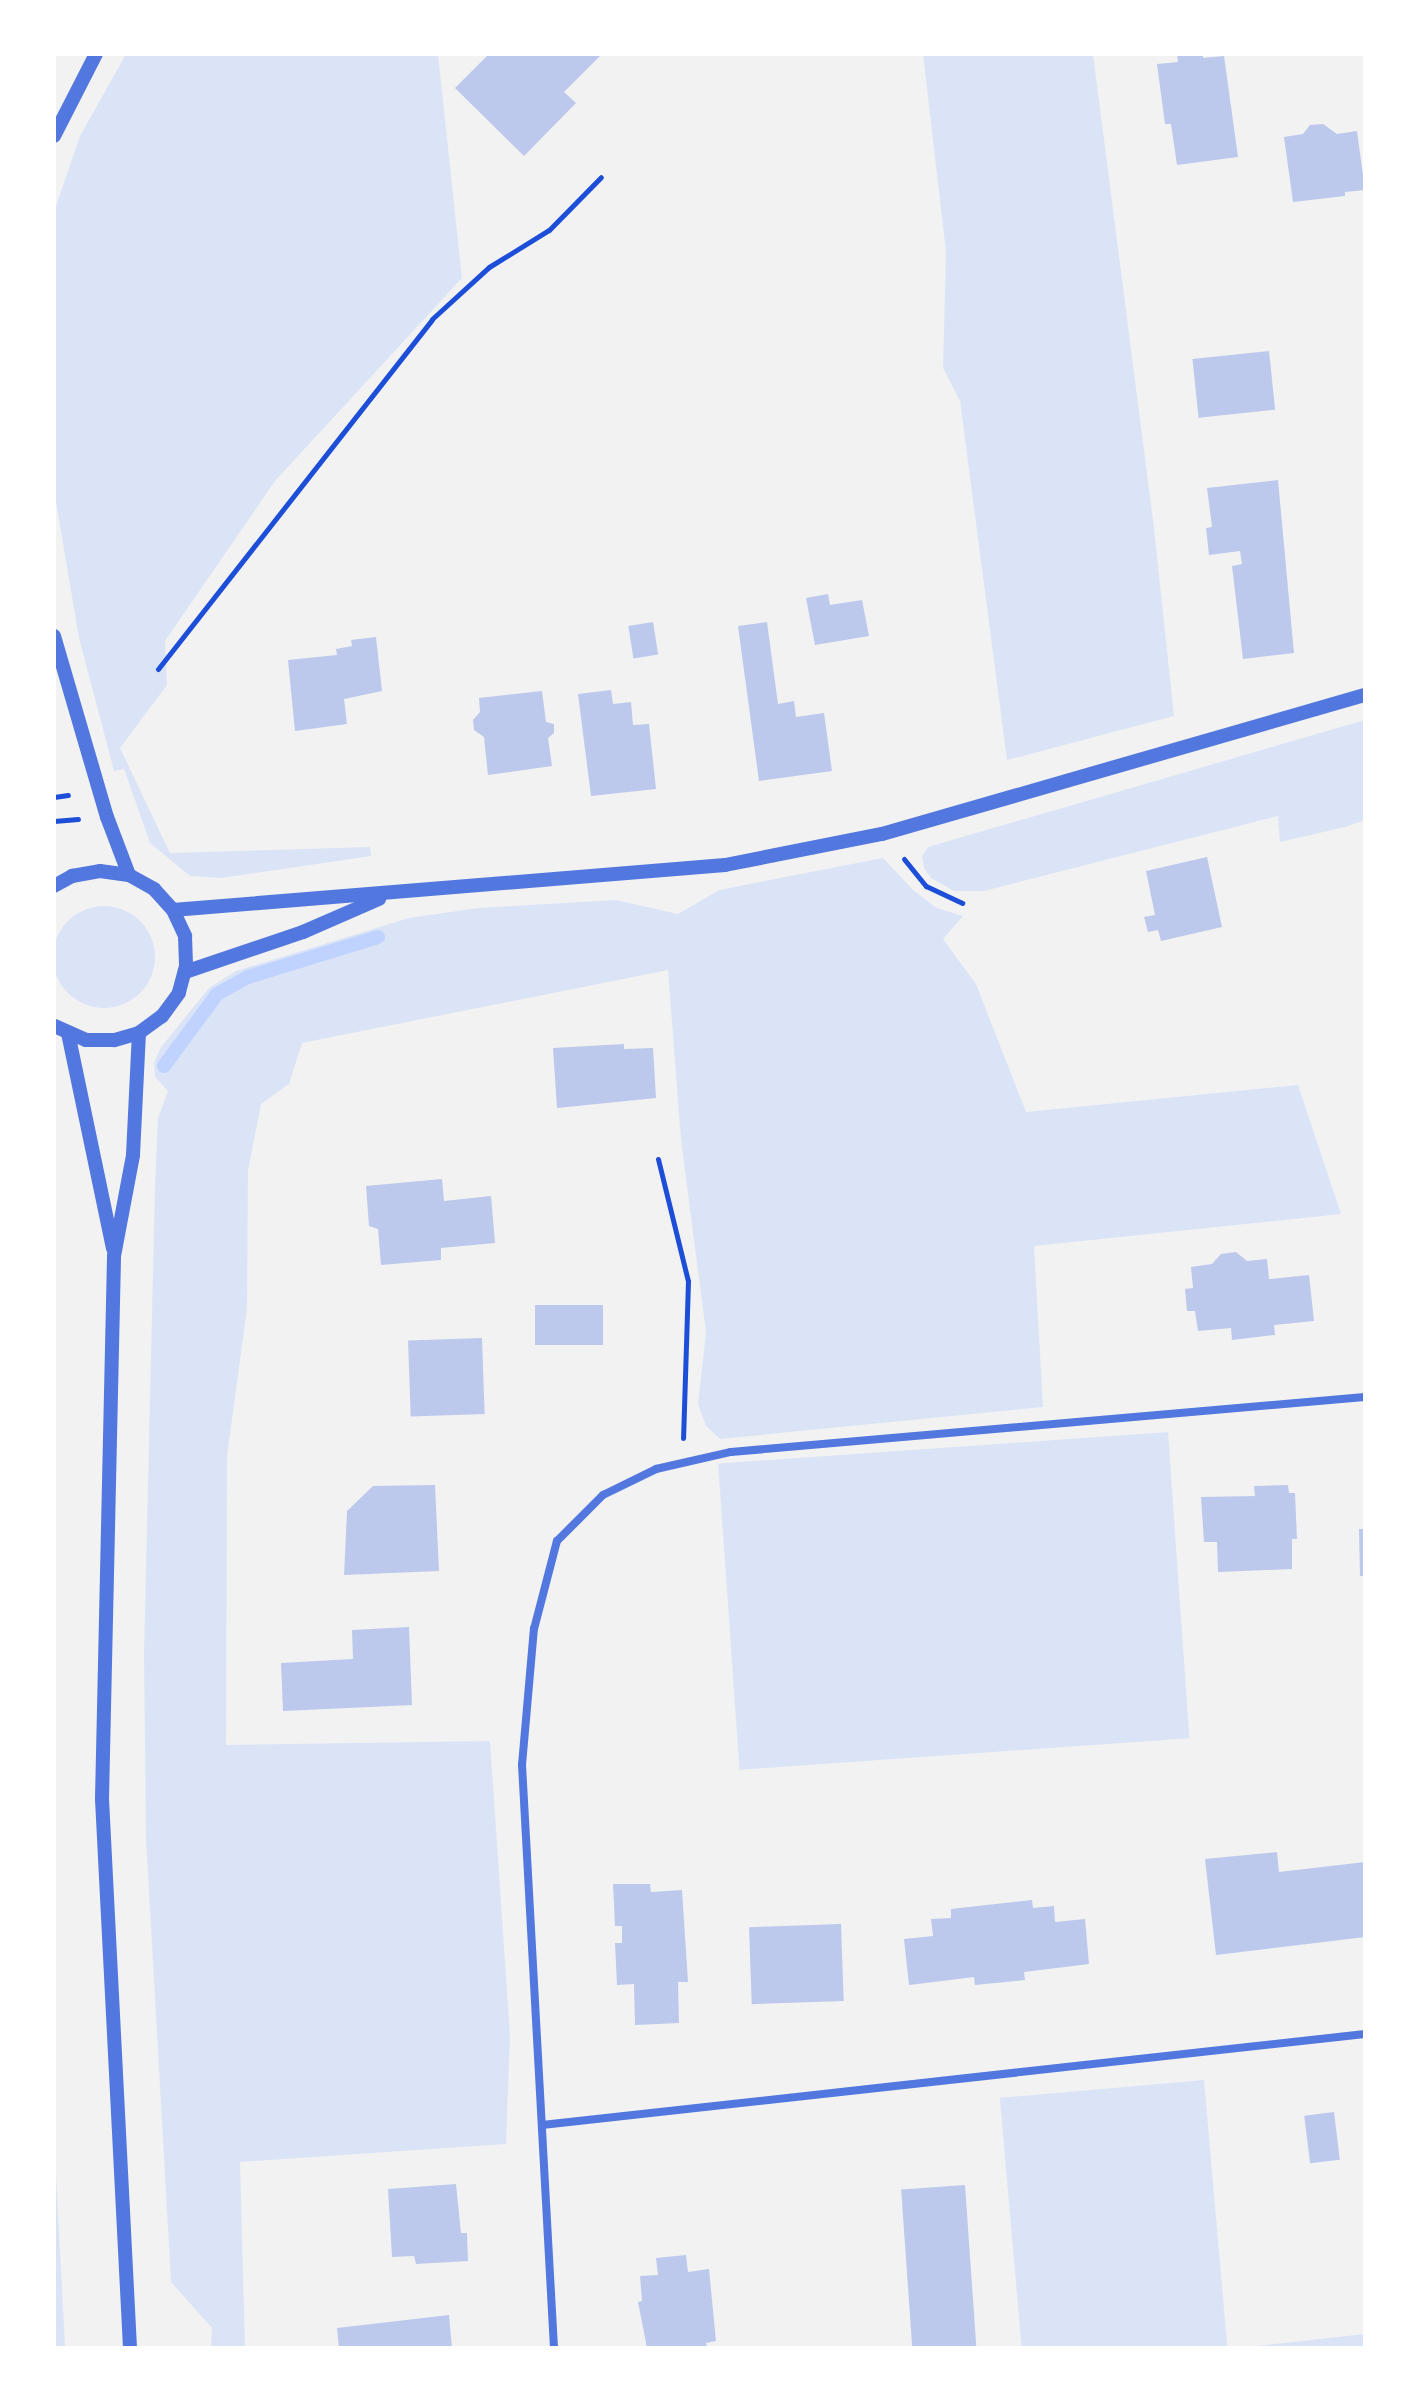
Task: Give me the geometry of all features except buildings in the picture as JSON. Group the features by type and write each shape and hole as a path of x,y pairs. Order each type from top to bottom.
{"street":[{"path":"54,136 96,54"},
{"path":"54,636 107,817 129,875"},
{"path":"173,910 386,896 440,887 725,865 882,834 1365,695"},
{"path":"54,886 72,876 100,871 129,875 154,889 173,910 185,936 185,972 179,993 162,1016 139,1033 114,1040 86,1040 54,1026"},
{"path":"185,972 303,932 386,896"},
{"path":"68,1033 114,1256"},
{"path":"130,2348 102,1799 114,1256 133,1155 139,1033"},
{"path":"554,2348 522,1765 534,1629 557,1541 603,1495 656,1469 731,1452 1365,1397"},
{"path":"542,2125 1365,2034"}],"path":[{"path":"158,669 432,319 489,267 549,230 601,177"},
{"path":"882,834 926,886 962,903"},
{"path":"658,1159 688,1281 689,1328 682,1424 686,1463"}],"shaded area":[{"path":"126,54 438,54 462,278 275,481 165,641 167,685 120,748 170,853 370,847 371,856 221,878 190,876 150,843 124,769 114,771 79,638 54,490 54,212 80,136"},
{"path":"923,54 1093,54 1154,528 1174,716 1007,760 960,401 943,368 946,252"},
{"path":"1365,720 1365,820 1345,827 1280,842 1278,816 984,891 954,891 931,878 924,868 922,856 928,847"},
{"path":"883,858 914,891 937,908 963,916 943,939 976,984 1026,1112 1298,1085 1341,1214 1034,1246 1043,1407 720,1439 706,1426 698,1404 706,1332 681,1140 668,970 302,1043 289,1084 261,1104 248,1171 247,1309 227,1456 226,1745 490,1741 510,2035 506,2144 240,2162 245,2348 211,2348 212,2328 171,2282 146,1838 144,1655 155,1186 158,1118 168,1091 155,1077 154,1063 161,1047 209,988 236,971 409,918 478,908 616,900 678,914 719,890"},
{"path":"104,906 124,910 140,921 151,937 155,957 151,977 140,993 124,1004 104,1008 84,1004 68,993 57,977 53,957 57,937 68,921 84,910"},
{"path":"1168,1432 1189,1738 740,1770 718,1463"},
{"path":"1204,2080 1227,2348 1022,2348 1000,2098"},
{"path":"54,2137 65,2346 65,2348 54,2348"},
{"path":"1365,2334 1365,2348 1239,2348"}],"waterway":[{"path":"164,1066 217,994 248,977 378,937"}]}
